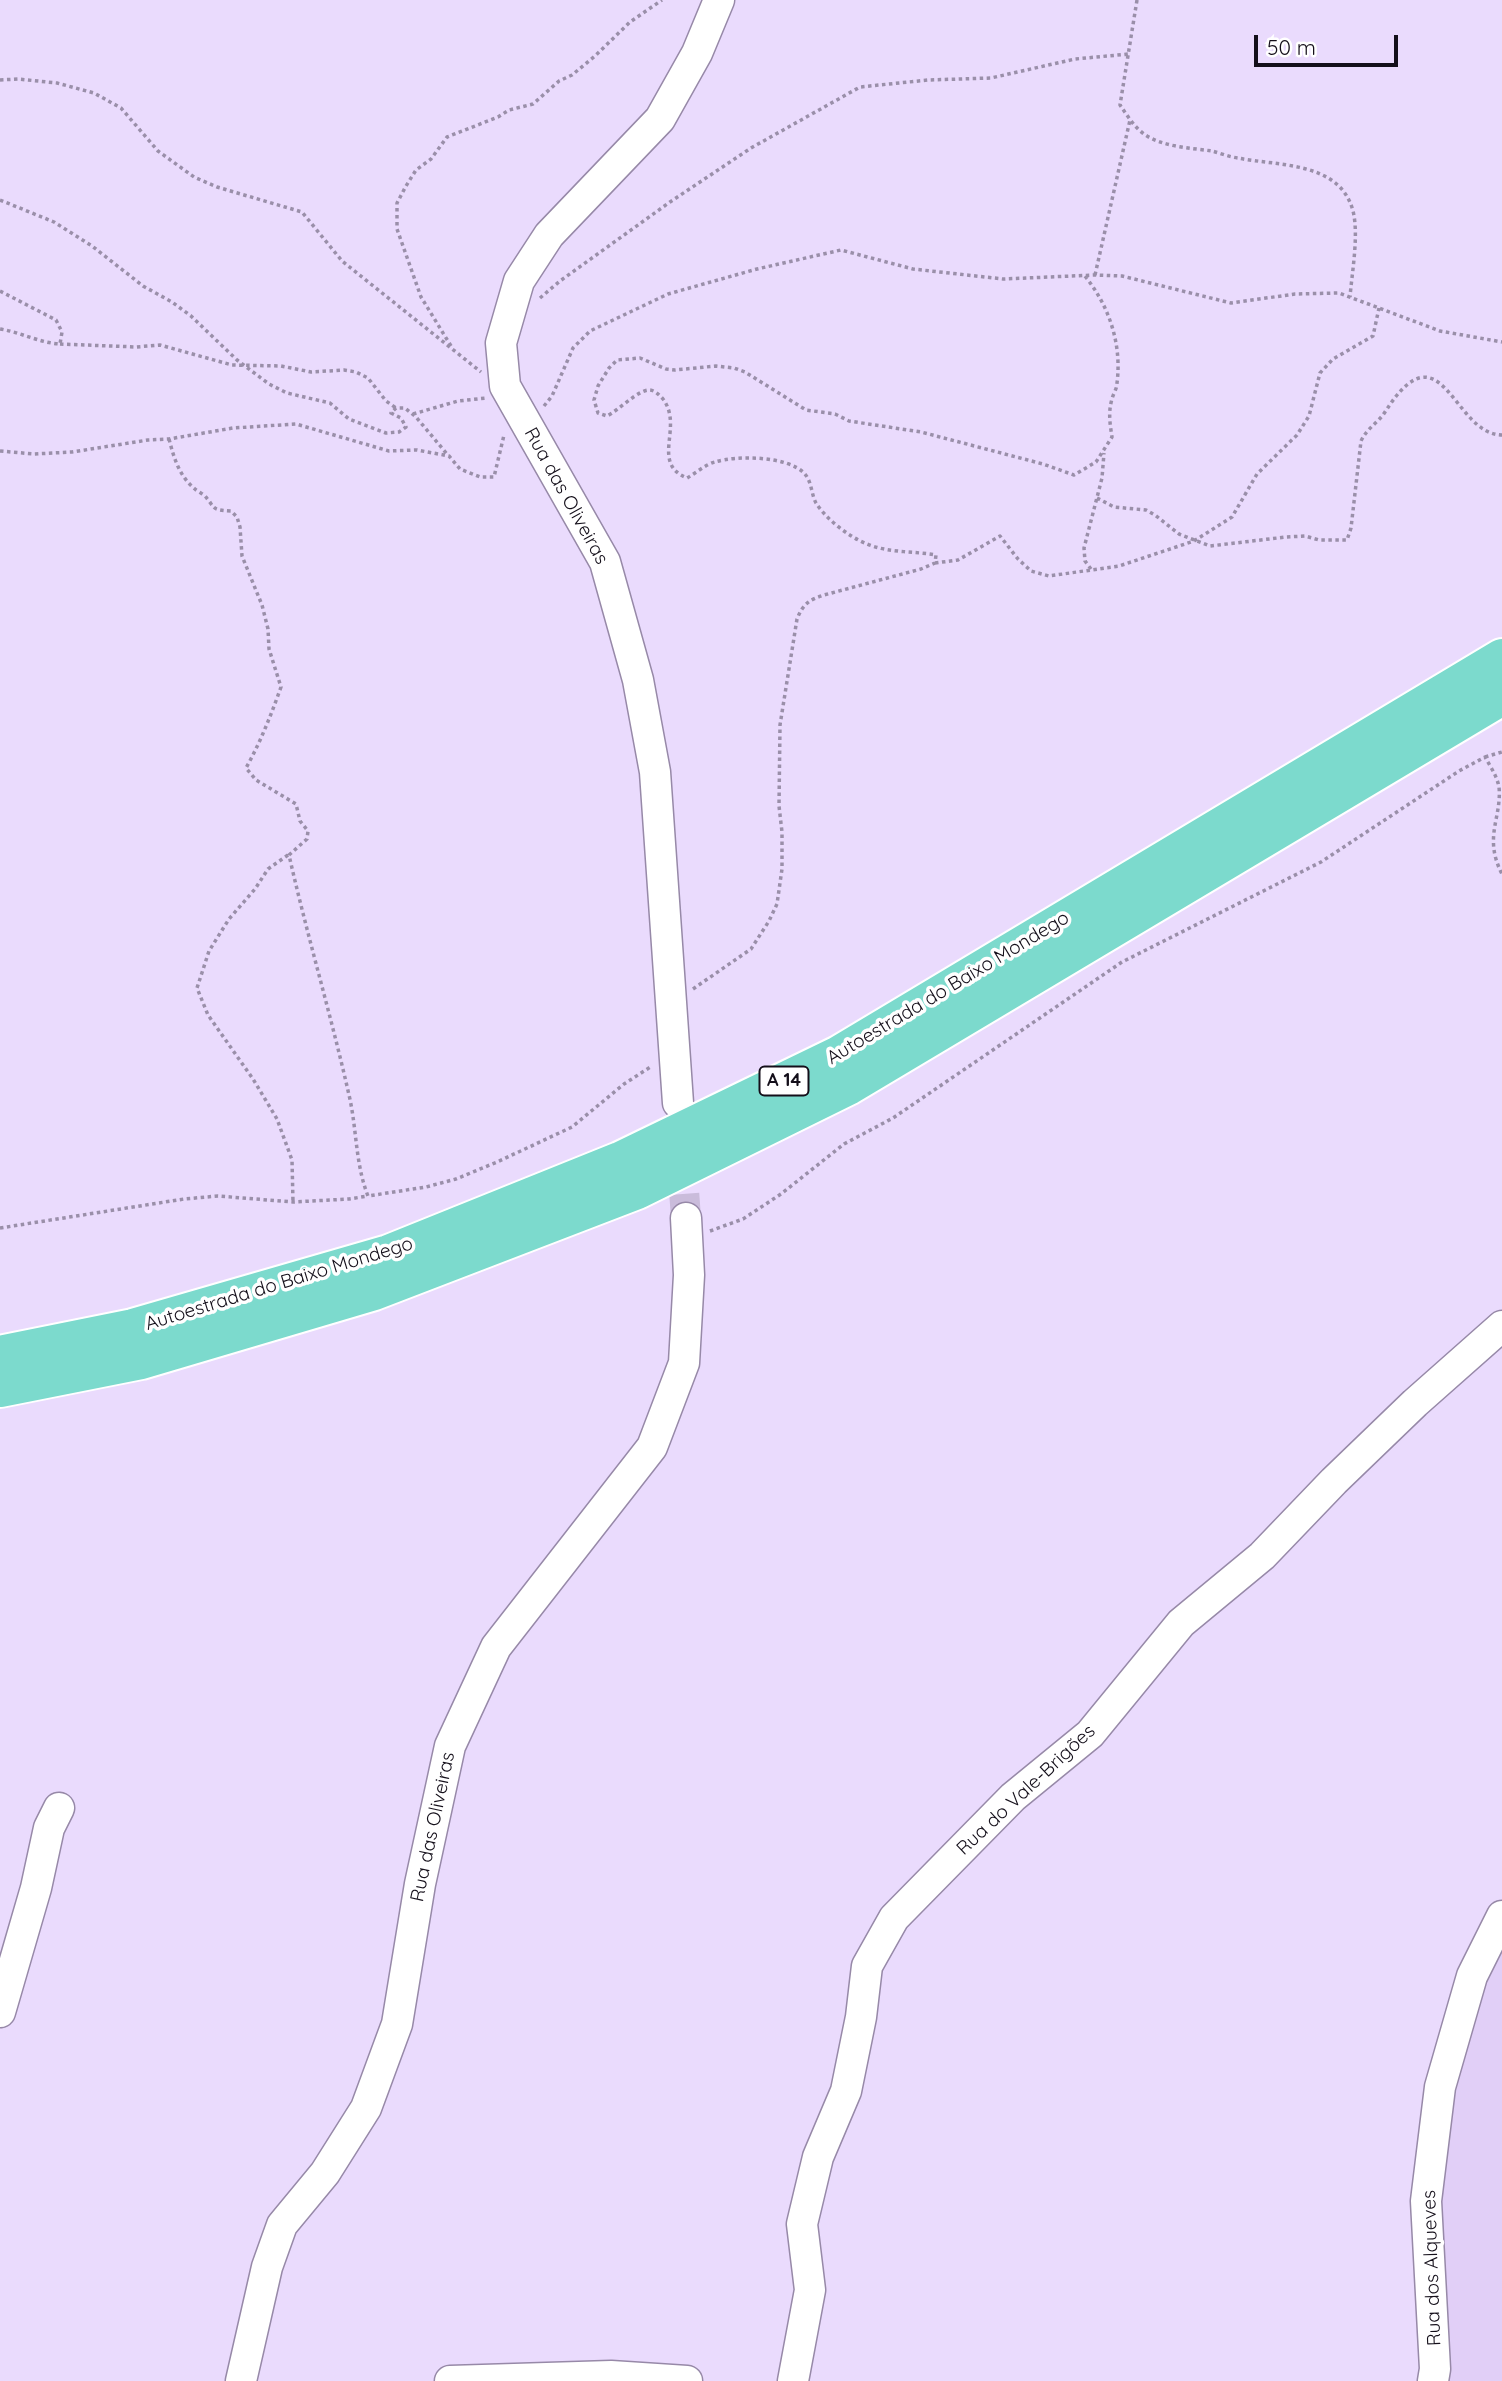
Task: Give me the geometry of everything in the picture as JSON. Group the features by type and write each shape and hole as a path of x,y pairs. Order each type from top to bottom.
{"highway":[{"name":"Autoestrada do Baixo Mondego","path":"0,1355 133,1328 389,1254 620,1161 839,1055 1502,658"},
{"name":"Autoestrada do Baixo Mondego","path":"0,1388 141,1360 374,1291 637,1189 848,1086 1502,696"}],"street":[{"name":"Rua das Oliveiras","path":"678,1103 655,772 638,680 605,562 515,404 501,343 519,281 549,235 660,119 696,53 719,0"},
{"name":"Rua das Oliveiras","path":"240,2381 267,2267 282,2225 325,2172 366,2108 397,2024 420,1884 450,1746 496,1647 652,1447 684,1363 689,1275 686,1227"},
{"name":"Rua do Vale-Brigões","path":"793,2381 810,2290 802,2224 818,2157 846,2091 861,2017 867,1966 894,1918 1013,1797 1090,1734 1181,1623 1262,1556 1405,1413 1502,1326"},
{"path":"0,2012 36,1888 49,1828 59,1808"},
{"name":"Rua dos Alqueves","path":"1433,2381 1435,2369 1426,2201 1440,2087 1472,1976 1502,1916"},
{"path":"450,2381 610,2378 687,2381"}],"path":[{"path":"452,348 421,297 397,229 397,202 406,186 416,170 431,159 447,137 509,110 533,104 559,81 572,75 595,56 630,22 662,0"},
{"path":"1137,0 1120,105 1130,120 1144,135 1162,142 1237,158 1281,163 1326,176 1348,199 1353,212 1355,232 1350,297"},
{"path":"505,330 560,281 670,202 751,148 860,87 928,80 991,78 1075,59 1129,54"},
{"path":"0,80 57,83 94,93 121,108 158,151 194,177 235,193 302,212 342,261 452,348 515,404"},
{"path":"1096,275 1130,120"},
{"path":"0,200 45,217 92,246 143,286 191,316 244,366 269,384 288,393 330,403 349,419 386,433 399,432 406,427 401,418 391,413 396,408"},
{"path":"413,414 471,399 515,404 552,396 573,348 590,331 668,294 757,269 841,250 913,269 1003,279 1122,276 1231,303 1295,294 1339,293 1440,331 1502,342"},
{"path":"935,563 936,555 889,550 867,544 852,535 824,512 815,501 806,475 796,467 768,459 741,458 714,462 687,478 679,475 668,457 672,417 658,394 650,390 641,393 607,416 598,412 596,407 594,400 598,386 617,360 630,358 650,360 666,369 675,370 716,366 734,368 806,410 835,414 849,421 921,432 1043,464 1074,475 1096,462 1112,437 1110,414 1117,384 1116,341 1108,313 1096,289 1084,275"},
{"path":"0,291 56,320 62,332 60,344"},
{"path":"670,1005 751,949 777,904 782,869 779,806 780,725 797,619 802,606 811,599 824,595 935,563 958,560 1000,536 1031,571 1049,576 1119,566 1194,541 1232,517 1256,474 1297,435 1309,416 1320,373 1333,359 1373,336 1379,308"},
{"path":"0,329 20,332 47,344 136,347 160,345 217,362 244,366 281,366 311,372 356,372 368,378 386,401 413,414 460,469 480,477 494,477 507,411 515,404"},
{"path":"1097,498 1114,507 1146,510 1179,534 1210,546 1305,536 1319,540 1347,540 1351,528 1359,455 1365,432 1384,415 1397,394 1409,383 1420,378 1437,380 1449,390 1478,426 1488,433 1502,435"},
{"path":"0,451 34,454 72,452 233,428 296,424 389,451 417,450 449,456"},
{"path":"169,439 177,466 184,478 204,496 210,506 231,511 237,517 242,556 262,605 268,629 269,649 281,687 267,728 246,768 256,780 296,804 300,821 308,831 307,839 268,869 229,919 209,951 197,989 208,1014 253,1079 276,1119 292,1160 293,1202"},
{"path":"1091,569 1085,561 1084,548 1097,498 1105,450"},
{"path":"686,1227 717,1229 743,1219 781,1194 844,1144 893,1118 1122,962 1321,862 1459,771 1485,757 1502,752"},
{"path":"1485,757 1500,788 1500,810 1493,835 1496,863 1502,874"},
{"path":"289,855 350,1100 358,1164 368,1196"},
{"path":"0,1228 184,1199 218,1196 293,1202 349,1199 436,1184 497,1162 572,1127 646,1069 675,1060"}],"shaded area":[{"path":"1502,1943 1502,2381 1444,2381 1440,2212 1448,2133 1467,2033"}],"tunnel":[{"path":"681,1149 686,1218"}]}
